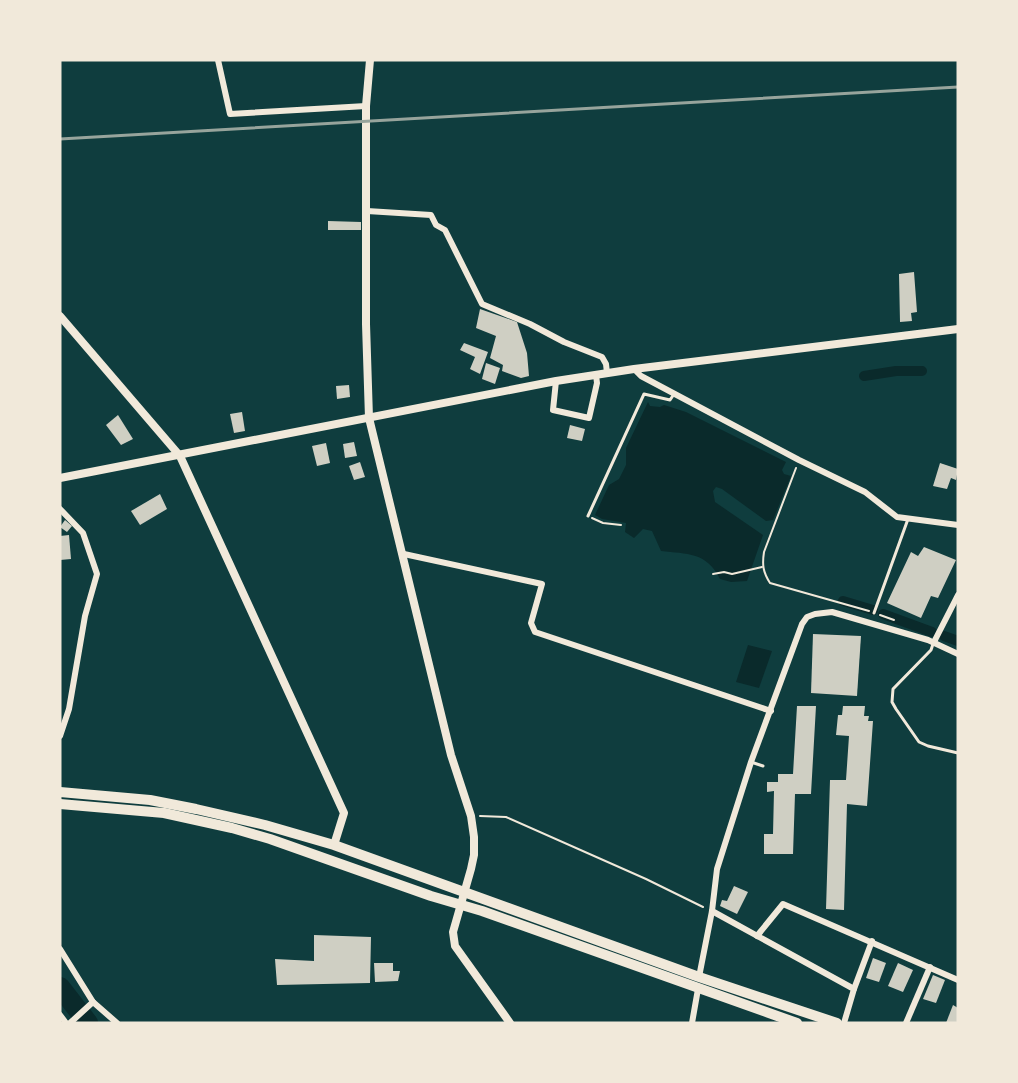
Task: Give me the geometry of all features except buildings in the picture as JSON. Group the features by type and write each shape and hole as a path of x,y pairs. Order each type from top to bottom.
{"main road":[{"path":"60,792 150,800 265,825 334,845 435,883 464,891 797,1023"},
{"path":"60,804 164,813 232,828 270,839 431,896 699,983 837,1023"}],"street":[{"path":"218,60 230,114 366,106"},
{"path":"370,60 366,106 366,324 369,418 452,755 471,816 474,855 453,932 455,946 510,1023"},
{"path":"367,211 431,215 436,225 445,230 482,304 602,357 607,373"},
{"path":"60,316 180,456 344,813 334,845"},
{"path":"60,478 556,381 634,369 958,330"},
{"path":"634,369 641,376 674,394 865,492 897,518 958,525"},
{"path":"556,381 553,410 589,418 597,383 596,375"},
{"path":"60,509 83,533 97,574 85,616 69,709 60,736"},
{"path":"404,554 542,584 531,623 535,632 771,711"},
{"path":"934,642 958,595"},
{"path":"692,1023 717,869 751,762 802,624 807,617 832,612 842,614 934,642 958,654"},
{"path":"757,936 783,904 958,980"},
{"path":"712,911 854,989"},
{"path":"844,1023 872,942"},
{"path":"60,949 93,1002 117,1023"},
{"path":"906,1023 930,967"},
{"path":"60,1015 68,1023 93,1002"}],"lane":[{"path":"588,516 644,394 670,400 674,394"},
{"path":"874,613 908,518"},
{"path":"934,642 931,650 893,689 892,702 919,742 958,753"},
{"path":"751,762 763,766"}],"path":[{"path":"799,460 764,552 762,567 770,583 894,621"},
{"path":"588,516 603,523 621,525"},
{"path":"713,574 724,572 732,574 762,567"},
{"path":"471,816 506,817 712,911"}],"water":[{"path":"648,402 650,406 664,405 686,412 786,462 782,470 784,474 791,476 773,520 766,521 722,489 716,487 713,491 715,502 763,535 747,581 731,582 720,579 715,570 702,559 688,554 661,551 652,531 643,529 634,538 625,532 626,523 602,519 595,515 609,485 619,479 626,465 626,448"},
{"path":"748,645 772,651 759,688 736,682"}],"waterway":[{"path":"864,376 896,371 922,371"},
{"path":"843,601 873,610"},
{"path":"883,614 932,632"},
{"path":"944,636 958,641"},
{"path":"60,987 88,1023"}],"railway":[{"path":"60,139 958,87"}]}
